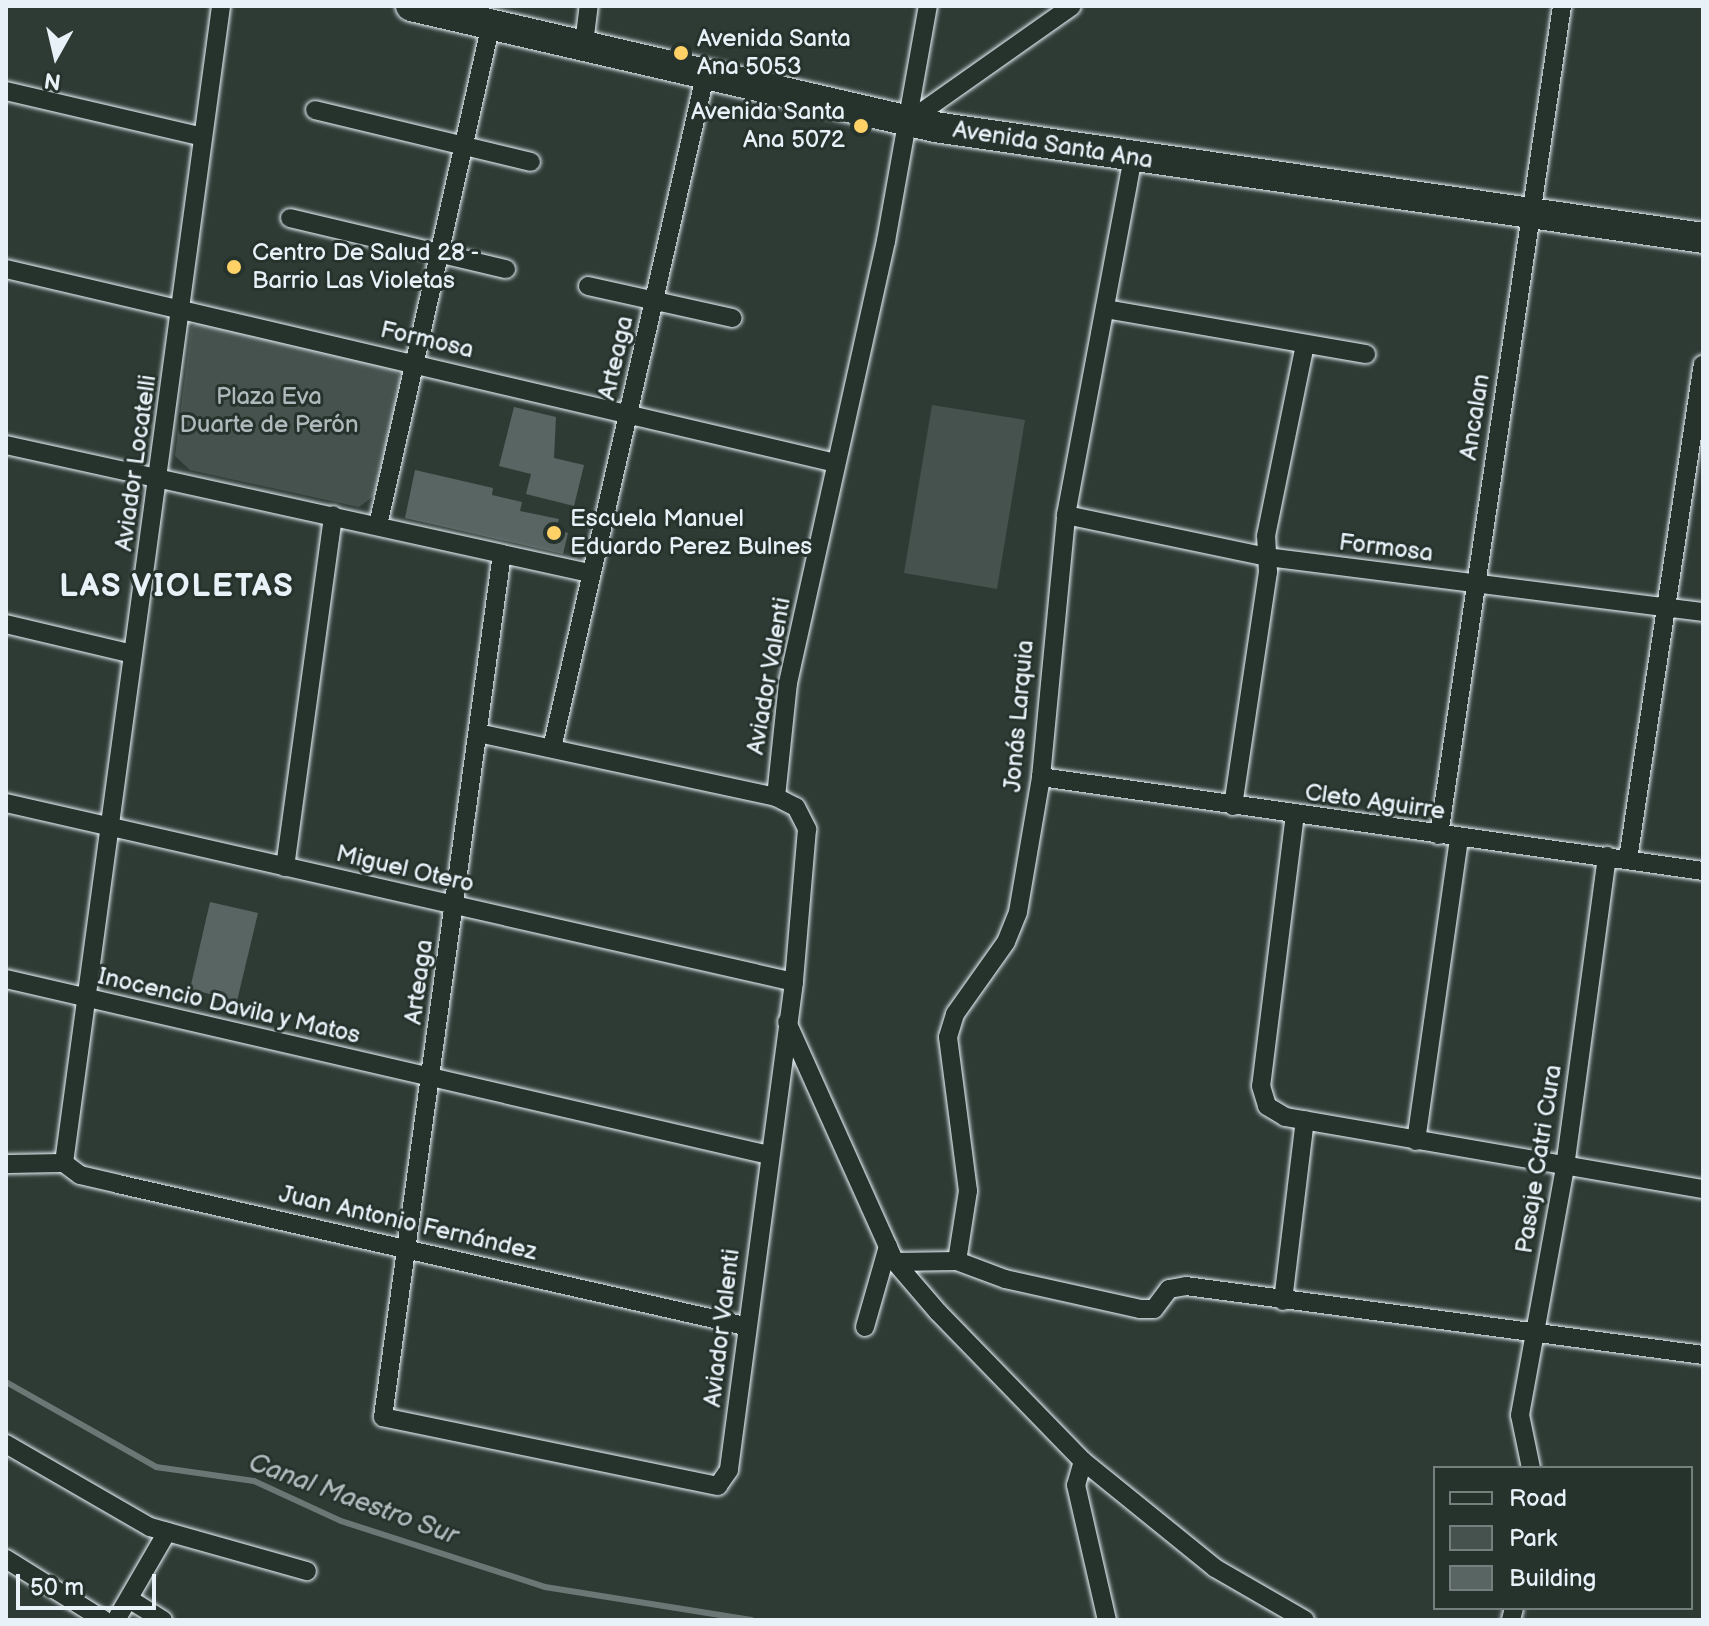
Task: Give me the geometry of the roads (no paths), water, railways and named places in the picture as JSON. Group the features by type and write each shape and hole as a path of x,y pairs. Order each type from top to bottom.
{"main road":[{"name":"Avenida Santa Ana","path":"411,6 909,121 1133,157 1703,238"}],"street":[{"name":"Aviador Locatelli","path":"64,1163 159,480 199,136 221,6"},
{"path":"584,44 589,6"},
{"name":"Aviador Valenti","path":"718,1486 729,1470 745,1326 794,982 809,841 796,807 776,797 788,683 909,121 928,6"},
{"path":"909,121 1072,6"},
{"name":"Ancalan","path":"1439,835 1473,583 1562,6"},
{"path":"378,525 491,24"},
{"name":"Arteaga","path":"552,748 589,573 706,72"},
{"path":"6,91 199,136"},
{"path":"315,110 531,162"},
{"name":"Jonás Larquia","path":"957,1261 968,1191 948,1037 955,1014 1013,931 1041,777 1066,515 1133,157"},
{"path":"290,218 506,269"},
{"name":"Formosa","path":"6,269 415,362 836,463"},
{"path":"588,286 732,318"},
{"path":"1105,309 1366,354"},
{"path":"1233,806 1267,557 1305,345"},
{"path":"1628,859 1703,365"},
{"path":"6,445 589,573"},
{"path":"285,867 333,515"},
{"name":"Formosa","path":"1066,515 1267,557 1703,612"},
{"name":"Arteaga","path":"502,554 403,1244 383,1417 718,1486"},
{"path":"6,624 133,654"},
{"path":"478,733 776,797"},
{"name":"Cleto Aguirre","path":"1041,777 1703,871"},
{"name":"Miguel Otero","path":"6,803 794,982"},
{"path":"1295,814 1261,1086 1273,1111 1416,1141 1703,1189"},
{"path":"1416,1141 1459,838"},
{"name":"Pasaje Catri Cura","path":"1531,1466 1520,1415 1565,1167 1607,856"},
{"name":"Inocencio Davila y Matos","path":"6,979 769,1155"},
{"path":"787,1022 892,1254 1083,1461 1215,1568 1305,1620"},
{"path":"1283,1301 1305,1120"},
{"path":"6,1164 64,1163"},
{"name":"Juan Antonio Fernández","path":"64,1163 80,1175 403,1244 745,1326"},
{"path":"892,1254 957,1261 1005,1279 1140,1309 1154,1309 1169,1289 1186,1286 1703,1355"},
{"path":"865,1327 892,1254"},
{"path":"6,1444 167,1532 307,1571"},
{"path":"1083,1461 1076,1485 1107,1620"},
{"path":"116,1620 167,1532"},
{"path":"6,1559 104,1620"},
{"path":"129,1599 163,1620"}],"waterway":[{"name":"Canal Maestro Sur","path":"6,1382 156,1467 254,1481 341,1521 545,1587 751,1620"}],"place":[{"name":"Avenida Santa Ana 5053","path":"681,53"},
{"name":"Avenida Santa Ana 5072","path":"861,126"},
{"name":"Centro De Salud 28 - Barrio Las Violetas","path":"234,267"},
{"name":"Escuela Manuel Eduardo Perez Bulnes","path":"554,533"}],"district":[{"name":"LAS VIOLETAS","path":"177,587"}],"park label":[{"name":"Plaza Eva Duarte de Perón","path":"269,411"}]}
